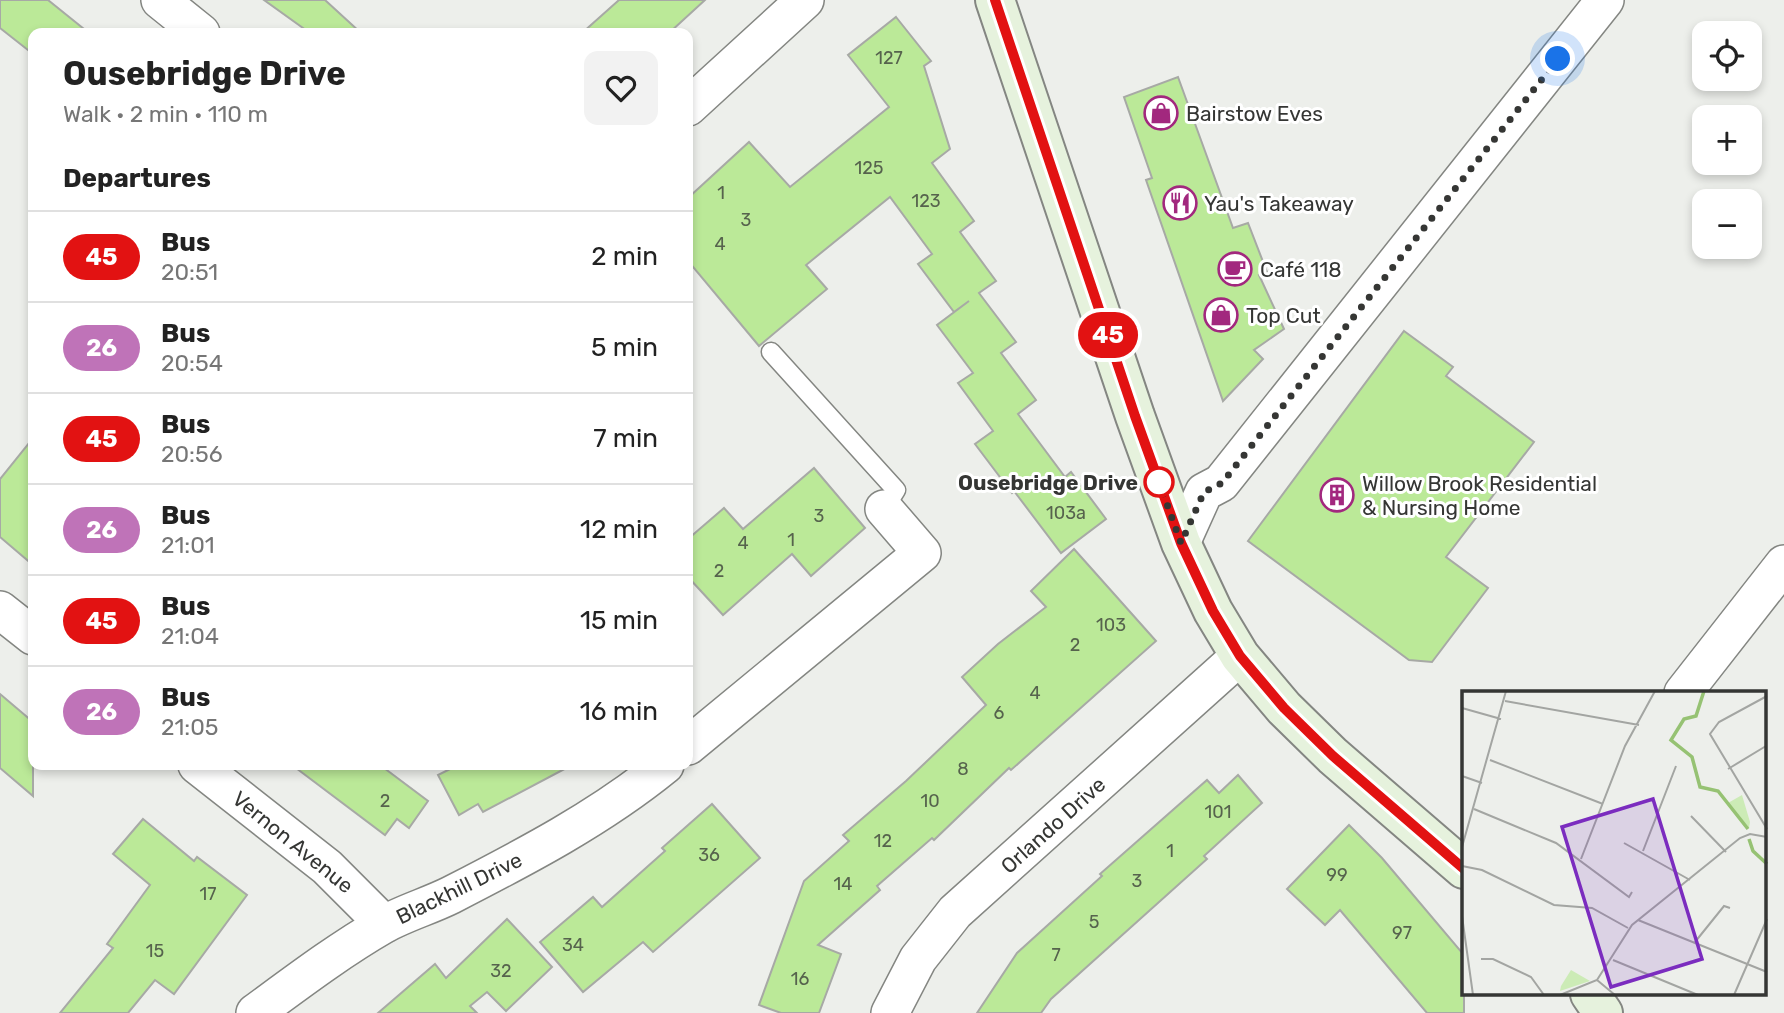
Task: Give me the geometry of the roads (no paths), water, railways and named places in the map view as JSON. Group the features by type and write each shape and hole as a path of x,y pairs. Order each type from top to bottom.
{"main road":[{"path":"995,0 1135,416 1181,543 1213,611 1240,656 1284,708 1333,756 1462,867"},
{"path":"1591,996 1603,1013"}],"street":[{"path":"160,0 195,28"},
{"path":"693,102 805,0"},
{"path":"1181,543 1204,492 1222,483 1590,6"},
{"path":"693,742 922,553 884,509"},
{"path":"1685,691 1784,564"},
{"path":"0,610 28,632"},
{"name":"Orlando Drive","path":"890,1013 918,958 955,912 1240,656"},
{"name":"Vernon Avenue","path":"203,770 327,867 384,924"},
{"name":"Blackhill Drive","path":"255,1013 384,924 449,896 570,832 633,791 659,770"}],"lane":[{"path":"771,352 896,490 884,509"}],"place":[{"name":"Bairstow Eves","path":"1161,113"},
{"name":"Yau's Takeaway","path":"1180,203"},
{"name":"Café 118","path":"1235,269"},
{"name":"Top Cut","path":"1221,315"},
{"name":"Ousebridge Drive","path":"1159,482"},
{"name":"Willow Brook Residential & Nursing Home","path":"1337,495"}]}
